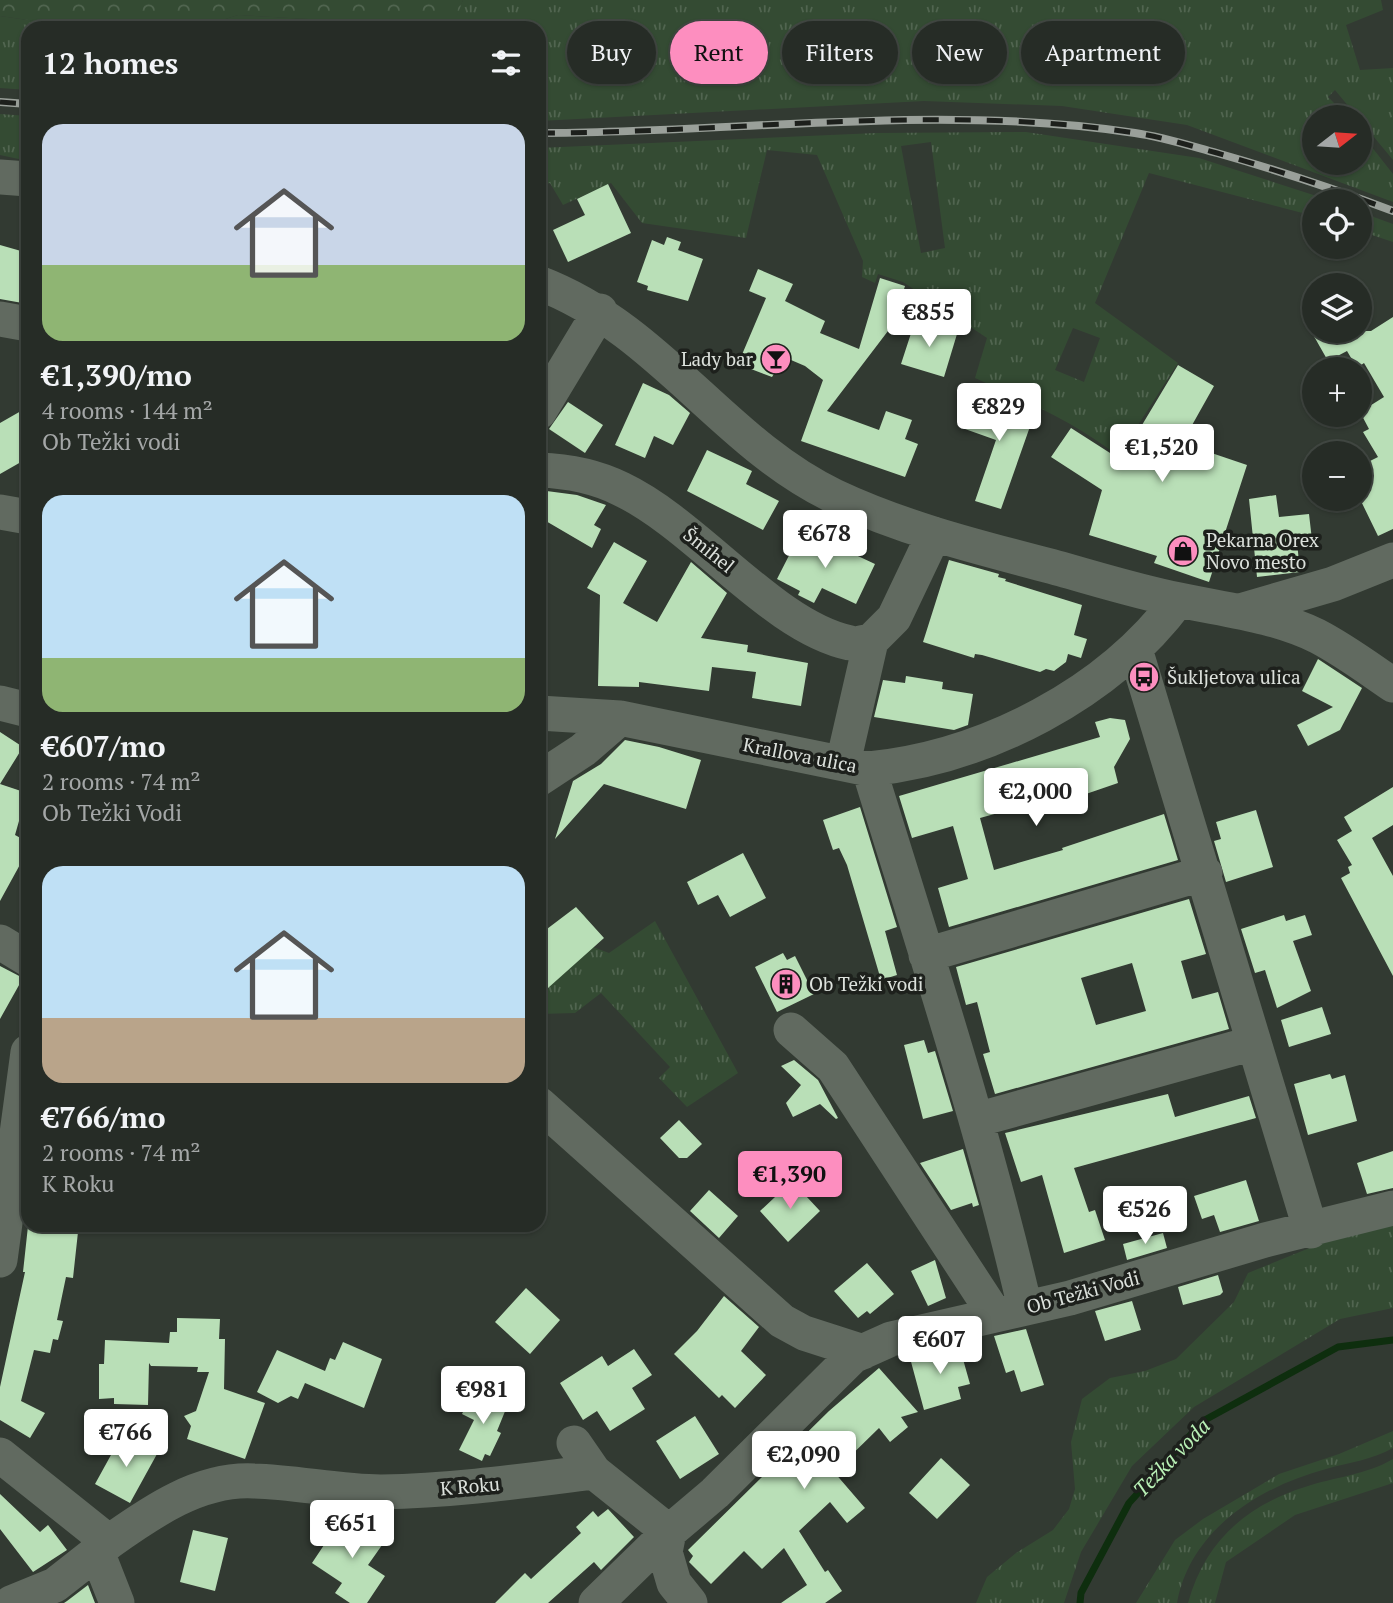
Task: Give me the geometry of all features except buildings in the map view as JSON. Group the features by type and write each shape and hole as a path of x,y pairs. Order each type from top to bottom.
{"street":[{"path":"0,177 21,179"},
{"path":"546,286 600,312 659,357 785,467 833,495 934,534 1178,600 1240,611 1316,636 1393,685"},
{"path":"546,401 600,312"},
{"path":"0,320 21,323"},
{"name":"Šmihel","path":"546,471 581,474 622,489 682,528 802,623 853,644 870,640"},
{"path":"0,512 21,516"},
{"path":"934,534 894,618 870,640 856,766 926,955 976,1120 1010,1311"},
{"path":"1240,611 1334,584 1393,560"},
{"name":"Krallova ulica","path":"546,713 620,718 856,766 934,758 996,736 1045,712 1090,684 1155,632 1178,600"},
{"path":"1135,649 1205,873 1311,1231"},
{"path":"0,703 21,708"},
{"path":"546,774 583,750 620,718"},
{"path":"926,955 1205,873"},
{"path":"0,942 21,955"},
{"path":"792,1030 833,1067 856,1106 944,1233 1010,1311"},
{"path":"976,1120 1254,1043"},
{"path":"0,1260 4,1211 21,1104"},
{"path":"546,1110 782,1321 804,1333 863,1352"},
{"name":"Ob Težki Vodi","path":"596,1603 669,1532 715,1493 853,1356 891,1339 1010,1311 1265,1240 1311,1231 1393,1208"},
{"path":"574,1443 594,1472 669,1532 666,1552 674,1583 690,1603"},
{"path":"0,1455 103,1547 117,1603"},
{"name":"K Roku","path":"11,1603 55,1585 103,1547 170,1501 208,1488 251,1480 379,1492 454,1489 594,1472"}],"green space":[{"path":"0,0 463,0 455,21 346,21 238,15 219,21 35,21 0,16"},
{"path":"463,0 1381,0 1383,10 1346,25 1360,70 1393,68 1393,160 1372,135 1372,105 1347,105 1335,90 1328,97 1336,105 1302,105 1302,168 1187,125 1062,106 924,101 546,121 546,21 454,21"},
{"path":"238,15 345,21 219,21"},
{"path":"0,16 35,21 21,21 21,90 0,88"},
{"path":"0,114 21,116 21,160 0,155"},
{"path":"1026,132 1199,158 1302,191 1302,213 1149,173 1095,303 1178,363 1118,456 1067,422 975,378 987,338 903,282 878,274 875,283 862,277 863,261 817,155 767,150 746,238 642,223 611,183 563,205 550,183 546,184 546,148 876,133","holes":["931,142 945,248 921,253 901,146","1073,328 1100,338 1084,382 1055,370"]},
{"path":"1372,147 1393,174 1393,202 1372,194 1372,189 1358,189 1321,175 1372,175"},
{"path":"1372,216 1393,224 1393,242 1372,235"},
{"path":"584,914 593,947 609,953 655,921 738,1073 687,1107 659,1078 670,1067 601,993 575,1013 546,1014 546,936 564,922"},
{"path":"1393,1219 1393,1308 1340,1319 1194,1407 1132,1466 1081,1552 1064,1603 976,1603 987,1577 1016,1553 1053,1530 1069,1509 1075,1489 1071,1442 1082,1399 1110,1378 1145,1371 1176,1359 1234,1302 1248,1273 1349,1232"},
{"path":"1393,1431 1393,1448 1276,1487 1231,1515 1212,1533 1196,1554 1184,1577 1177,1603 1136,1603 1175,1540 1203,1519 1279,1474 1339,1454"},
{"path":"1393,1459 1393,1483 1295,1515 1226,1562 1215,1603 1188,1603 1195,1581 1217,1544 1246,1516 1283,1495 1372,1469"}],"waterway":[{"name":"Težka voda","path":"1080,1603 1081,1593 1129,1503 1203,1421 1338,1347 1393,1340"}],"railway":[{"path":"0,102 21,104"},
{"path":"546,133 913,120 1062,124 1135,133 1177,142 1284,173 1393,211"}],"place":[{"name":"Lady bar","path":"776,359"},
{"name":"Pekarna Orex Novo mesto","path":"1183,551"},
{"name":"Šukljetova ulica","path":"1144,677"},
{"name":"Ob Težki vodi","path":"786,984"}]}
